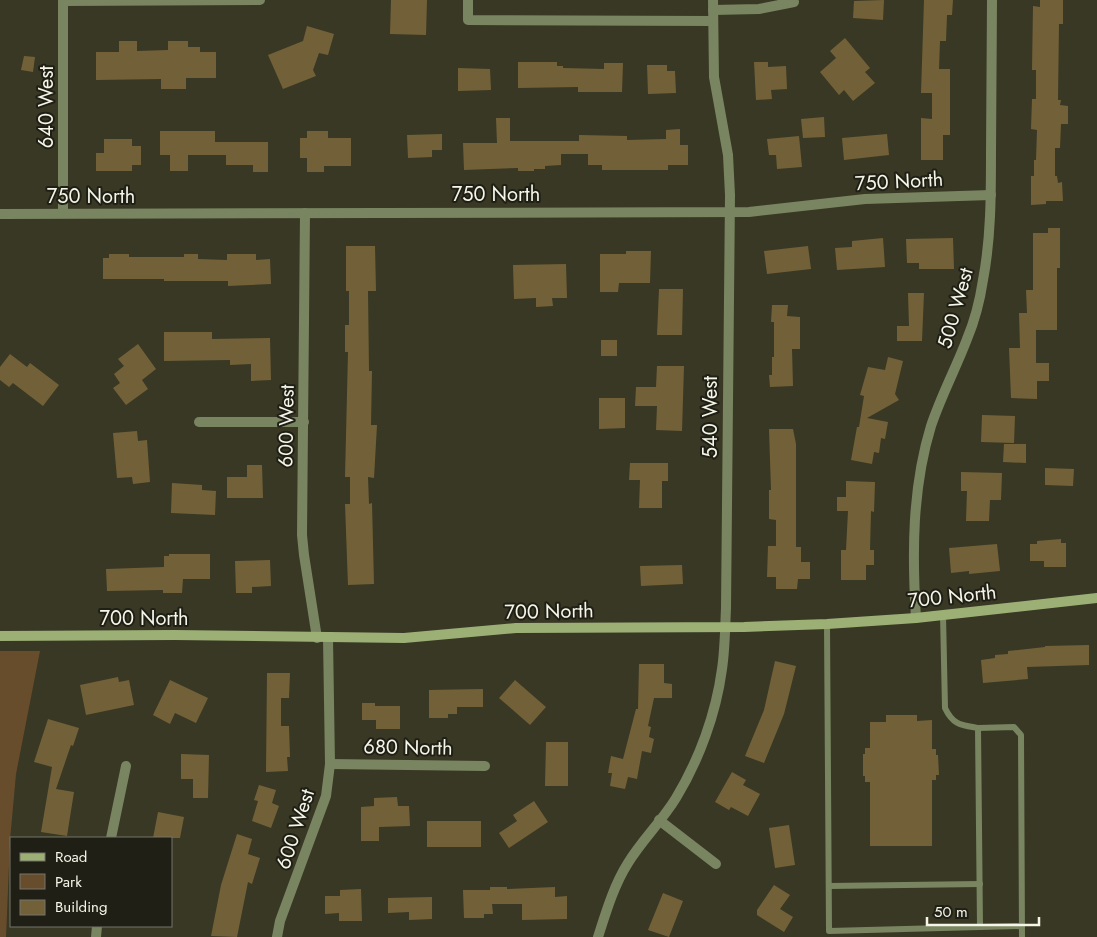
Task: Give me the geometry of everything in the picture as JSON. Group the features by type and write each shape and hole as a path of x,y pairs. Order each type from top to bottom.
{"street":[{"path":"63,1 260,0"},
{"path":"468,0 468,20 759,9 794,2"},
{"name":"500 West","path":"916,618 914,582 915,518 921,468 934,418 968,337 977,309 987,257 990,195 992,0"},
{"name":"640 West","path":"63,1 63,213"},
{"name":"540 West","path":"598,937 608,908 628,863 675,800 691,771 702,744 718,691 722,669 725,628 730,211 728,155 714,77 713,10"},
{"name":"750 North","path":"0,214 749,212 865,199 990,195"},
{"name":"600 West","path":"305,213 303,545 317,638"},
{"path":"199,422 304,422"},
{"name":"700 North","path":"0,636 404,638 532,628 725,628 916,618 1097,598"},
{"name":"600 West","path":"277,937 280,921 326,796 330,764 328,638"},
{"name":"680 North","path":"330,764 485,766"},
{"path":"111,837 126,766"},
{"path":"659,820 716,864"}],"lane":[{"path":"943,615 945,708 950,718 960,725 978,728 1014,727 1021,735 1022,937"},
{"path":"827,624 829,930 1022,926"},
{"path":"978,728 980,927"},
{"path":"828,886 980,884"}],"green space":[{"path":"0,651 40,651 16,774 10,837 6,937 0,937"}],"building":[{"path":"391,0 427,0 426,35 390,34"},
{"path":"884,0 883,20 853,18 854,1"},
{"path":"924,0 953,0 952,15 947,15 946,41 940,41 939,69 950,69 950,135 943,135 943,160 921,160 921,118 932,119 932,93 921,93"},
{"path":"1040,0 1063,0 1063,24 1059,24 1058,100 1061,100 1060,105 1068,106 1068,124 1061,124 1060,148 1055,148 1055,176 1057,176 1058,183 1062,182 1063,201 1046,201 1046,204 1031,205 1031,176 1034,176 1037,130 1031,129 1032,99 1036,99 1036,70 1032,70 1033,6 1040,7"},
{"path":"307,26 334,34 328,55 319,53 313,70 316,76 283,89 268,55 303,41"},
{"path":"845,38 870,68 865,72 875,83 853,101 844,90 839,95 820,72 836,58 830,51"},
{"path":"119,41 137,41 137,51 168,50 168,41 188,41 188,47 200,47 200,52 216,52 216,78 186,78 186,89 161,89 161,79 96,80 96,52 119,52"},
{"path":"24,56 35,57 33,72 21,70"},
{"path":"518,62 557,62 557,66 563,66 563,68 604,69 604,63 623,63 622,92 578,92 578,87 518,88"},
{"path":"754,62 768,62 768,67 786,66 787,89 771,90 772,99 756,100"},
{"path":"647,65 667,65 667,71 675,71 676,93 648,94"},
{"path":"458,68 490,69 491,90 458,91"},
{"path":"824,117 825,137 803,138 801,119"},
{"path":"496,118 510,118 510,141 579,141 579,135 627,136 627,140 666,139 666,130 680,129 680,145 688,145 688,165 668,165 668,170 602,170 602,165 588,165 588,154 561,154 561,165 545,166 545,169 534,169 534,171 518,171 518,168 464,170 463,143 497,143"},
{"path":"160,131 215,131 215,142 268,142 268,172 253,172 253,165 226,165 226,155 188,155 188,171 170,171 170,155 160,155"},
{"path":"307,131 328,131 328,138 351,138 351,166 324,166 324,172 307,172 307,158 300,158 300,138 307,138"},
{"path":"442,134 442,150 432,150 432,157 408,158 407,135"},
{"path":"887,134 889,155 844,160 842,138"},
{"path":"799,136 802,167 777,169 776,155 769,155 767,139"},
{"path":"104,139 132,139 132,146 141,146 141,165 132,165 132,171 96,171 96,153 104,153"},
{"path":"1048,228 1060,228 1060,268 1057,268 1057,330 1036,330 1036,363 1049,363 1049,381 1037,381 1037,399 1011,398 1009,348 1020,348 1019,313 1027,313 1026,290 1033,290 1033,233 1048,233"},
{"path":"883,238 885,267 837,270 835,248 852,247 852,241"},
{"path":"953,238 954,269 919,269 919,263 907,263 906,239"},
{"path":"346,246 375,246 376,291 368,291 369,371 372,371 371,425 377,425 374,478 368,477 369,504 372,503 374,584 348,585 345,504 350,504 350,477 345,477 348,352 345,352 345,325 349,325 349,291 346,291"},
{"path":"808,246 811,269 767,274 764,251"},
{"path":"626,251 651,251 650,283 619,283 618,292 600,292 600,254 626,254"},
{"path":"109,254 129,254 129,257 184,257 184,254 198,254 198,259 227,260 227,254 256,254 256,260 270,259 271,284 228,286 228,281 103,279 103,258 109,258"},
{"path":"566,264 567,298 552,298 553,306 536,307 536,298 514,299 513,265"},
{"path":"659,289 683,289 682,335 657,335"},
{"path":"908,293 924,293 922,341 897,341 897,326 909,326"},
{"path":"772,305 788,305 787,316 800,317 800,349 792,349 793,386 770,387 769,375 772,375 772,357 774,357 774,322 771,322"},
{"path":"164,332 212,332 212,339 270,338 271,380 251,381 251,364 230,365 230,360 164,361"},
{"path":"601,340 617,340 617,356 601,356"},
{"path":"138,344 156,369 142,380 148,389 126,405 113,388 120,383 114,374 124,366 118,359"},
{"path":"10,354 27,367 30,363 59,385 43,406 13,383 9,387 0,380 0,367"},
{"path":"888,357 903,361 895,394 899,400 867,418 888,422 885,439 881,438 879,453 874,452 872,464 851,460 864,396 860,395 868,367 885,370"},
{"path":"657,366 684,366 682,431 656,430 657,406 635,406 636,387 656,387"},
{"path":"599,398 625,398 625,428 599,429"},
{"path":"982,415 1015,416 1014,443 981,442"},
{"path":"769,429 793,429 796,444 796,547 801,547 801,562 810,562 810,579 798,579 797,589 776,589 776,577 767,577 768,546 776,546 776,520 769,519 769,490 771,490"},
{"path":"137,431 138,441 147,440 150,482 133,484 132,477 117,478 113,433"},
{"path":"1004,444 1026,444 1026,463 1003,462"},
{"path":"630,463 668,463 668,481 662,481 662,508 639,508 640,480 629,480"},
{"path":"247,465 262,465 263,498 227,498 227,477 247,477"},
{"path":"1045,468 1074,469 1073,486 1045,485"},
{"path":"961,472 1002,473 1001,500 990,500 989,521 966,521 967,491 961,491"},
{"path":"846,481 875,482 874,512 871,511 870,550 874,550 874,565 866,565 866,580 841,580 841,550 846,550 848,511 837,511 837,497 846,497"},
{"path":"172,483 202,485 202,490 216,491 215,515 171,513"},
{"path":"1061,539 1061,543 1066,543 1066,567 1044,567 1044,561 1030,561 1030,544 1037,544 1037,541"},
{"path":"997,544 1000,571 969,574 969,571 951,573 949,548"},
{"path":"169,554 210,554 210,579 183,579 182,593 163,593 163,590 107,591 106,569 164,567 164,556 169,556"},
{"path":"270,560 271,586 252,587 252,593 236,593 235,561"},
{"path":"682,565 683,584 641,586 640,566"},
{"path":"1089,645 1089,665 1027,667 1028,679 983,683 981,660 995,658 995,655 1008,654 1008,651 1045,646"},
{"path":"775,661 796,666 784,714 764,763 745,756 764,710"},
{"path":"639,664 664,664 664,683 672,684 672,698 654,698 648,726 651,727 649,737 654,739 651,753 642,751 637,779 628,777 625,789 610,786 612,773 608,773 611,756 623,759 636,709 638,709"},
{"path":"267,673 290,673 289,698 281,698 281,726 289,726 290,757 287,757 288,771 266,772"},
{"path":"118,677 119,682 129,680 134,705 86,715 80,685"},
{"path":"170,680 208,698 196,723 175,713 170,724 153,715"},
{"path":"515,680 546,707 530,725 499,698"},
{"path":"483,689 483,707 457,707 457,714 448,714 448,718 429,718 429,690"},
{"path":"362,703 375,703 375,706 400,706 400,729 376,729 376,720 362,720"},
{"path":"886,715 917,715 917,721 932,720 932,749 936,749 936,755 938,755 939,775 936,775 936,780 932,780 932,846 870,846 870,782 865,782 865,776 863,776 863,754 865,754 865,748 870,748 870,722 886,722"},
{"path":"48,719 79,728 56,789 74,792 67,836 41,832 52,767 34,762"},
{"path":"546,742 568,742 568,786 545,786"},
{"path":"181,754 209,755 208,798 193,798 193,779 181,779"},
{"path":"732,772 746,780 743,785 760,794 748,816 731,807 729,810 715,802"},
{"path":"259,785 276,790 272,803 279,806 271,828 252,821 258,801 254,800"},
{"path":"397,797 398,806 409,806 410,826 379,827 379,841 361,841 361,807 374,806 374,798"},
{"path":"534,801 548,822 509,848 499,833 517,821 513,815"},
{"path":"158,812 184,817 180,838 153,837"},
{"path":"427,821 481,821 481,847 427,847"},
{"path":"789,825 795,865 775,868 769,828"},
{"path":"237,834 252,839 248,854 260,858 252,884 248,882 237,937 211,936 221,885"},
{"path":"774,885 790,895 780,909 793,917 784,932 757,915 757,910"},
{"path":"490,887 507,887 507,889 555,887 555,897 567,896 567,919 522,920 522,904 492,904 493,914 484,914 484,918 464,918 463,890 490,890"},
{"path":"361,889 362,921 339,921 339,913 325,914 325,896 340,896 340,890"},
{"path":"663,893 683,901 669,937 648,930"},
{"path":"432,897 432,919 409,920 409,912 388,913 388,898"}]}
